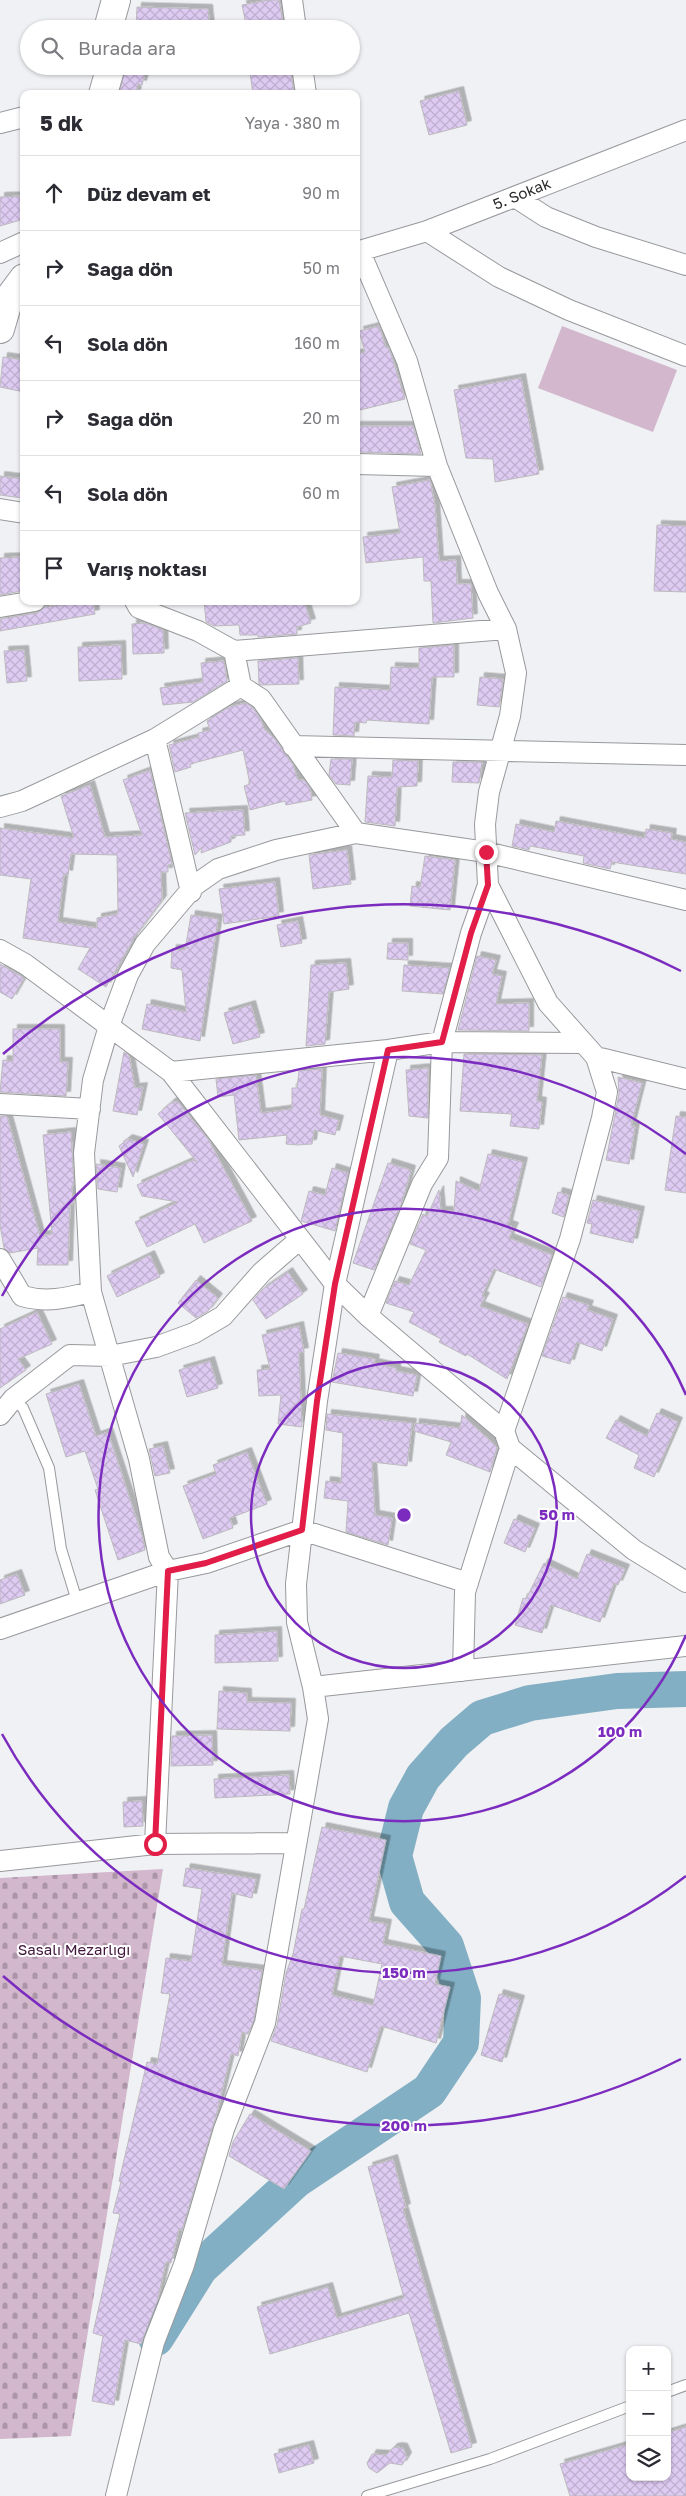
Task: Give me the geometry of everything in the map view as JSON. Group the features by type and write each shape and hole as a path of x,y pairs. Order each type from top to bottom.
{"street":[{"path":"110,20 116,0"},
{"path":"124,20 130,0"},
{"path":"292,0 295,20"},
{"path":"92,90 96,75"},
{"path":"104,90 108,75"},
{"path":"303,75 305,90"},
{"path":"0,123 20,118"},
{"name":"5. Sokak","path":"360,251 428,231 686,130"},
{"path":"515,197 546,217 563,224 596,237 686,265"},
{"path":"428,231 499,278 569,310 686,356"},
{"path":"0,253 20,244"},
{"path":"360,256 407,361 437,466 488,593 506,629 516,673 510,716 489,792 485,824 488,885 471,933 442,1042 438,1158 422,1184 368,1316"},
{"path":"0,310 4,297 20,274"},
{"path":"0,329 9,298 20,283"},
{"path":"360,464 437,466"},
{"path":"0,510 20,512"},
{"path":"0,608 20,604"},
{"path":"137,605 139,608 198,631 234,651 506,629"},
{"path":"234,651 241,686 261,699 356,834"},
{"path":"0,807 22,801 155,739 241,686"},
{"path":"155,739 191,892"},
{"path":"293,746 686,755"},
{"path":"155,1844 168,1571 159,1557 139,1459 91,1292 84,1153 93,1080 109,1026 128,975 146,944 195,885 218,869 245,859 294,846 356,834 486,852 686,900"},
{"path":"463,1671 465,1592 507,1440 570,1239 607,1092 596,1058 548,1002 488,885"},
{"path":"0,950 25,964 171,1072 335,1284 368,1316 507,1440 634,1550 686,1582"},
{"path":"171,1072 388,1050 442,1042 581,1042"},
{"path":"116,2496 154,2342 184,2265 224,2129 265,2023 318,1719 313,1687 296,1622 296,1584 317,1401 335,1284 388,1050"},
{"path":"596,1058 686,1079"},
{"path":"0,1104 90,1109"},
{"path":"0,1415 13,1399 70,1355 110,1356 156,1346 194,1332 223,1316 262,1272 300,1238"},
{"path":"0,1260 22,1296 39,1300 59,1300 91,1292"},
{"path":"0,1629 168,1571 206,1563 302,1530 468,1583"},
{"path":"313,1687 686,1646"},
{"path":"0,1861 155,1844 296,1842"}],"lane":[{"path":"13,1399 23,1408 48,1468 61,1549 77,1602"},
{"path":"670,2391 686,2385"},
{"path":"367,2496 490,2458 626,2407"}],"green space":[{"path":"562,326 677,370 653,432 538,388"},
{"name":"Sasalı Mezarlığı","path":"163,1869 71,2436 0,2439 0,1878"}],"building":[{"path":"279,0 282,20 245,20 242,5"},
{"path":"137,7 208,9 209,20 136,20"},
{"path":"124,75 145,75 142,85 138,84 137,90 120,90"},
{"path":"250,75 291,75 293,90 252,90"},
{"path":"459,91 467,125 429,135 420,101"},
{"path":"20,196 20,220 0,226 0,197"},
{"path":"379,326 386,348 388,347 392,357 405,399 360,410 360,353 365,352 360,331"},
{"path":"3,357 20,359 20,391 0,387"},
{"path":"521,378 539,474 495,482 493,459 466,458 454,390"},
{"path":"360,426 413,426 421,454 360,452"},
{"path":"0,476 20,478 20,498 0,495"},
{"path":"430,480 435,506 439,561 456,560 457,584 471,584 473,618 433,623 431,581 424,581 423,557 366,563 363,537 400,533 392,487"},
{"path":"657,525 686,526 686,592 654,591"},
{"path":"20,557 20,591 0,595 0,558"},
{"path":"94,605 95,614 0,631 0,619 37,613 45,607"},
{"path":"204,605 305,605 311,623 297,627 297,634 258,637 258,635 240,635 239,625 214,626 206,622"},
{"path":"145,623 163,630 164,653 133,654 132,624"},
{"path":"121,645 122,679 79,681 78,647"},
{"path":"454,645 454,677 432,677 429,724 367,720 366,723 355,722 354,736 333,735 335,687 390,690 391,667 419,668 419,648"},
{"path":"24,650 27,681 7,683 4,651"},
{"path":"298,658 299,684 259,684 258,661"},
{"path":"224,661 227,681 193,702 163,705 160,688 203,682 201,663"},
{"path":"480,677 503,679 499,707 477,705"},
{"path":"246,703 253,708 261,720 264,729 274,738 293,765 298,780 304,780 310,788 312,800 286,805 285,801 250,810 244,786 250,784 243,750 190,764 191,767 175,772 169,745 199,737 198,733 210,730 207,721 229,707"},
{"path":"331,759 352,759 350,785 336,784 329,775"},
{"path":"393,760 418,761 417,786 397,787 395,826 365,822 368,776 392,777"},
{"path":"453,762 482,762 479,783 452,782"},
{"path":"150,770 172,864 168,865 168,872 161,872 162,900 132,940 106,987 78,969 90,948 23,938 31,879 0,875 0,828 74,838 61,796 90,785 105,837 142,835 123,780","holes":["71,854 117,855 118,914 97,918 97,928 58,922 64,874 68,875"]},
{"path":"243,810 245,835 231,836 231,842 201,853 202,847 195,855 185,813"},
{"path":"556,821 645,838 646,829 672,833 671,839 686,842 686,874 612,862 610,869 583,863 584,856 530,846 529,850 512,846 516,824 554,832"},
{"path":"347,850 351,884 313,889 309,855"},
{"path":"425,856 455,860 450,910 410,906 412,886 420,887"},
{"path":"275,882 279,916 224,924 219,889"},
{"path":"191,915 218,919 200,1041 142,1029 147,1004 186,1012 182,970 171,968 172,949 185,950"},
{"path":"298,921 302,943 281,947 277,925"},
{"path":"388,943 408,943 408,960 387,959"},
{"path":"477,956 496,960 492,974 502,976 496,1004 529,1003 529,1031 458,1030"},
{"path":"346,963 349,989 329,992 325,1044 306,1046 311,965"},
{"path":"0,964 24,978 12,999 0,992"},
{"path":"404,965 450,968 443,994 402,991"},
{"path":"251,1005 260,1037 233,1044 224,1013"},
{"path":"13,1029 60,1029 60,1062 68,1062 66,1096 0,1092 3,1060 13,1061"},
{"path":"124,1052 129,1055 135,1088 143,1087 137,1115 113,1111"},
{"path":"464,1054 542,1055 537,1101 542,1102 539,1129 510,1126 512,1114 460,1111"},
{"path":"428,1068 428,1118 409,1116 406,1070"},
{"path":"322,1069 320,1115 339,1120 335,1135 314,1130 312,1144 297,1145 286,1144 287,1135 239,1140 234,1095 218,1097 216,1079 256,1075 261,1113 292,1109 292,1088 297,1088 299,1071"},
{"path":"618,1077 642,1083 631,1126 635,1126 629,1164 606,1160 619,1094"},
{"path":"172,1102 178,1102 208,1139 252,1221 204,1243 195,1224 147,1247 135,1222 178,1202 142,1196 137,1185 193,1160 197,1162 158,1114"},
{"path":"0,1116 7,1116 40,1236 52,1234 43,1135 71,1132 74,1185 72,1185 73,1204 70,1204 68,1265 37,1265 38,1248 10,1253 4,1248 0,1225"},
{"path":"676,1116 686,1117 686,1193 665,1190"},
{"path":"128,1139 144,1144 133,1177 119,1146"},
{"path":"488,1154 523,1162 508,1225 514,1227 509,1238 552,1255 541,1287 494,1269 482,1296 485,1297 480,1306 528,1324 507,1379 467,1354 466,1356 439,1342 441,1339 409,1322 414,1312 386,1303 395,1281 409,1285 426,1250 410,1244 423,1214 427,1216 439,1190 441,1211 454,1211 456,1181 479,1191"},
{"path":"388,1163 411,1170 401,1205 374,1270 353,1263"},
{"path":"96,1164 121,1168 117,1192 98,1189"},
{"path":"332,1168 348,1173 335,1231 301,1221 309,1191 325,1195"},
{"path":"558,1192 569,1195 564,1217 552,1213"},
{"path":"593,1200 640,1211 633,1243 590,1233 592,1224 587,1223"},
{"path":"150,1255 160,1277 117,1297 107,1276"},
{"path":"288,1272 303,1294 266,1319 253,1300 263,1289"},
{"path":"196,1280 218,1298 208,1311 196,1318 178,1303"},
{"path":"563,1297 589,1305 587,1310 613,1319 602,1351 577,1342 570,1364 542,1356"},
{"path":"37,1312 52,1344 18,1359 26,1370 0,1388 0,1329"},
{"path":"299,1326 304,1352 299,1353 302,1427 278,1424 281,1395 259,1396 257,1370 270,1369 262,1335"},
{"path":"338,1353 375,1359 374,1363 396,1368 396,1371 417,1375 413,1396 332,1382"},
{"path":"210,1361 218,1388 187,1397 179,1370"},
{"path":"79,1384 96,1436 108,1432 143,1539 145,1550 118,1560 95,1490 98,1489 85,1451 66,1457 46,1394"},
{"path":"657,1413 678,1422 654,1477 634,1468 639,1455 606,1438 616,1420 647,1436"},
{"path":"327,1414 412,1423 407,1466 372,1462 375,1515 392,1518 388,1545 346,1532 348,1501 324,1498 326,1481 341,1483 343,1433 326,1430"},
{"path":"462,1415 497,1447 490,1472 446,1455 451,1442 414,1431 415,1423 460,1428"},
{"path":"163,1446 170,1473 155,1476 149,1449"},
{"path":"247,1452 267,1504 230,1518 233,1528 203,1539 183,1486 216,1474 213,1465"},
{"path":"514,1519 535,1528 525,1552 504,1543"},
{"path":"587,1554 625,1569 618,1585 614,1583 600,1622 551,1605 542,1633 515,1625 523,1598 526,1599 544,1563 577,1579"},
{"path":"17,1574 25,1595 0,1604 0,1580"},
{"path":"277,1631 278,1661 215,1663 215,1635"},
{"path":"219,1691 247,1693 247,1702 291,1703 290,1731 217,1729"},
{"path":"212,1735 213,1765 171,1766 172,1736"},
{"path":"289,1775 290,1794 215,1798 214,1779"},
{"path":"142,1801 143,1826 124,1827 123,1802"},
{"path":"322,1827 386,1840 369,1921 387,1924 383,1944 441,1956 435,1984 450,1987 436,2043 381,2026 367,2072 271,2041 277,2025 286,1973 293,1954 302,1909 304,1909","holes":["340,1956 382,1964 373,2005 332,1995"]},
{"path":"186,1868 256,1879 252,1898 232,1893 222,1965 262,1970 254,2020 248,2034 242,2032 238,2056 231,2054 216,2116 182,2230 179,2229 171,2263 166,2262 157,2302 141,2344 125,2340 114,2405 92,2401 103,2336 93,2333 120,2214 113,2213 121,2182 119,2181 147,2062 157,2064 170,1994 161,1993 166,1958 191,1961 202,1889 183,1886"},
{"path":"499,1994 520,2000 502,2062 481,2055"},
{"path":"250,2114 311,2151 284,2189 229,2156 233,2142"},
{"path":"393,2159 406,2208 403,2209 472,2447 451,2453 409,2313 270,2354 257,2307 328,2287 337,2318 404,2298 368,2167"},
{"path":"686,2427 686,2496 570,2496 560,2464 626,2445 626,2481 671,2481 671,2432"},
{"path":"309,2445 314,2463 279,2473 274,2454"},
{"path":"393,2448 403,2448 407,2457 402,2465 390,2463 377,2473 369,2468 367,2463 372,2454 386,2455"}],"waterway":[{"path":"156,2338 200,2268 296,2180 429,2091 461,2043 463,1998 446,1946 407,1902 394,1856 406,1808 423,1777 454,1742 482,1718 530,1703 617,1691 686,1689"}],"route":[{"path":"155,1844 168,1571 206,1563 302,1530 317,1401 335,1284 388,1050 442,1042 471,933 488,885 486,852"}]}
